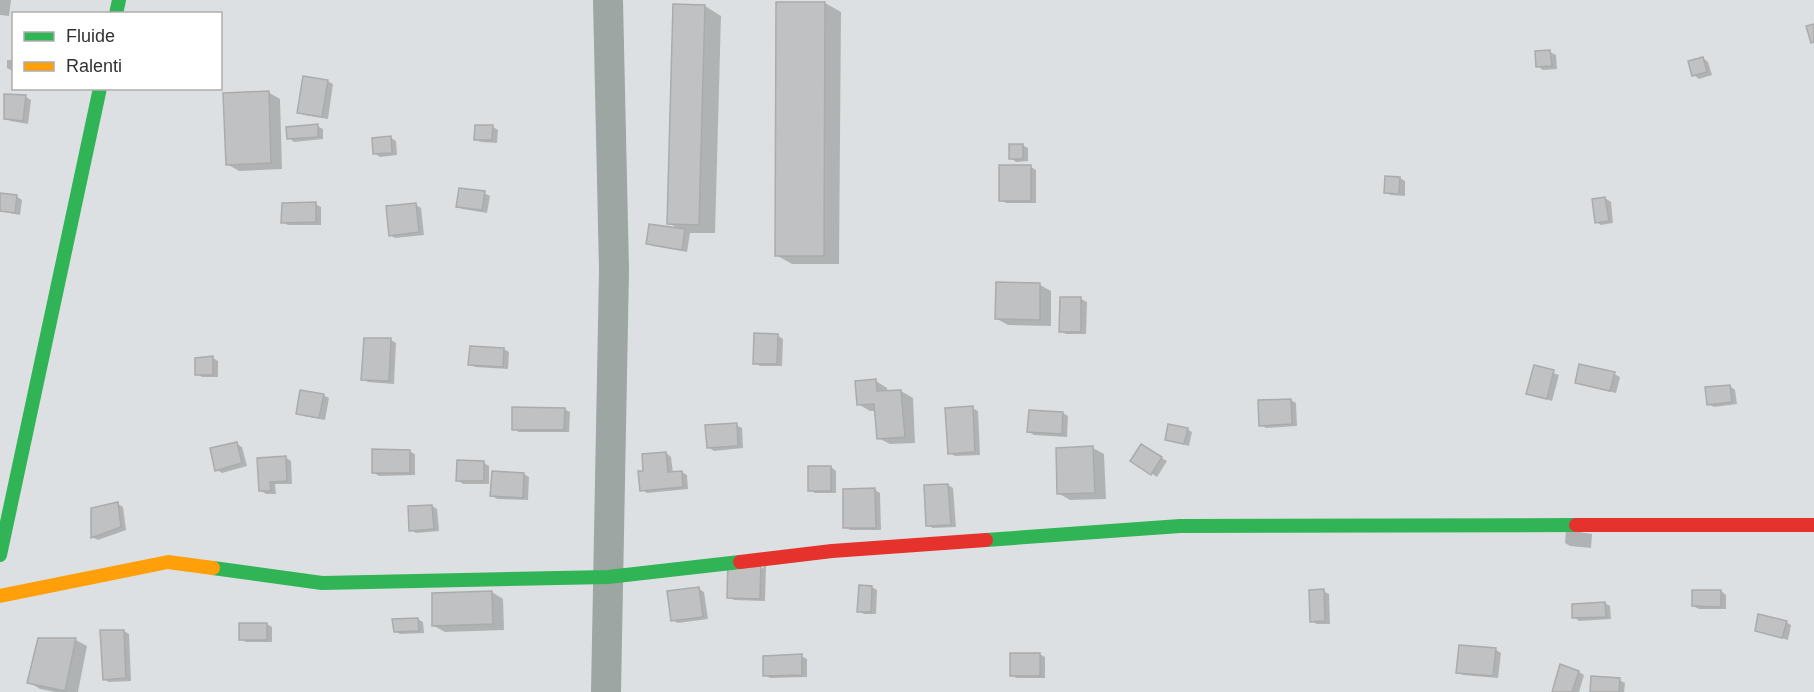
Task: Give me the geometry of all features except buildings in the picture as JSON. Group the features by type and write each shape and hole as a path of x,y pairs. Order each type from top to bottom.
{"street":[{"path":"606,692 614,270 608,0"},
{"path":"0,555 100,90"},
{"path":"0,596 168,562 322,583 608,577 832,551 1180,526 1814,525"}],"traffic: fast":[{"path":"116,12 119,0"},
{"path":"0,555 100,90"},
{"path":"986,540 1180,526 1576,525"},
{"path":"213,568 322,583 608,577 740,562"}],"traffic: slow":[{"path":"0,596 168,562 213,568"}],"traffic: jam":[{"path":"1576,525 1814,525"},
{"path":"740,562 832,551 986,540"}]}
